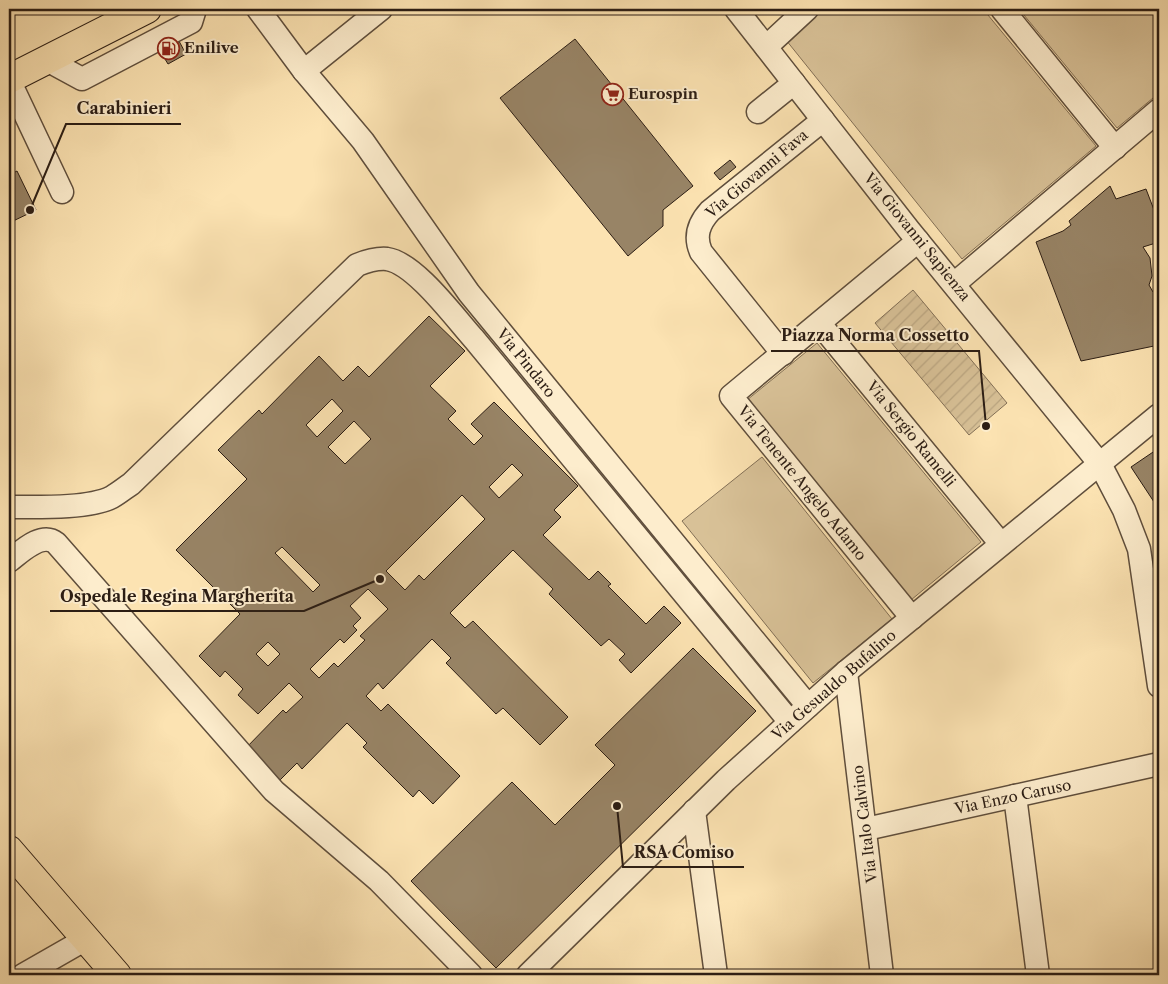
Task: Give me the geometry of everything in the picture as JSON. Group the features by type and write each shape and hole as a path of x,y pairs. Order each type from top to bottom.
{"main road":[{"path":"9,79 147,9"},
{"path":"9,850 117,975"}],"street":[{"path":"47,60 82,79 191,22 195,9"},
{"name":"Via Pindaro","path":"258,9 304,71 363,141 469,293 808,706"},
{"path":"304,71 381,9"},
{"name":"Via Giovanni Sapienza","path":"736,9 918,242 1100,464 1124,510 1139,549 1154,599 1159,686"},
{"path":"766,47 807,9"},
{"path":"1002,9 1115,148"},
{"path":"9,79 62,192"},
{"path":"758,112 794,83"},
{"path":"954,284 1159,110"},
{"name":"Via Giovanni Fava","path":"783,354 701,252 697,243 698,231 701,221 710,211 824,120"},
{"name":"Via Tenente Angelo Adamo","path":"912,618 731,396 918,242"},
{"path":"9,507 45,507 91,502 111,497 131,484 357,265 370,260 388,259 404,267 418,278 474,339 790,722"},
{"name":"Via Sergio Ramelli","path":"820,324 1002,544"},
{"name":"Via Gesualdo Bufalino","path":"528,975 694,812 846,672 1159,415"},
{"path":"9,520 45,507"},
{"path":"9,562 28,547 43,539 52,540 56,543 274,791 379,881 471,975"},
{"name":"Via Italo Calvino","path":"846,672 882,975"},
{"name":"Via Enzo Caruso","path":"866,829 1159,764"},
{"path":"1015,796 1038,975"},
{"path":"694,812 716,975"},
{"path":"23,975 86,939"}],"shaded area":[{"path":"821,9 983,9 1096,146 962,259 786,40"},
{"path":"1019,9 1159,9 1159,93 1117,128"},
{"path":"913,290 1007,403 969,435 875,323"},
{"path":"817,343 981,542 911,600 747,400"},
{"path":"762,457 892,619 813,683 682,521"}],"building":[{"path":"173,30 186,54 168,64 154,41"},
{"path":"575,39 693,186 663,210 663,226 628,256 500,98"},
{"path":"730,160 736,167 720,180 714,173"},
{"path":"17,171 36,210 9,223 9,175"},
{"path":"1110,186 1116,199 1146,189 1159,223 1159,242 1143,247 1150,258 1152,276 1149,285 1153,292 1159,291 1159,345 1081,361 1036,242 1063,231 1071,225 1069,221"},
{"path":"429,316 465,351 430,386 456,411 448,419 474,445 483,436 471,424 494,402 578,486 554,510 561,517 543,535 589,580 598,571 611,584 608,586 646,624 664,606 681,623 631,673 619,660 625,654 609,639 601,646 549,594 553,589 513,550 450,613 465,628 473,621 568,717 540,745 503,708 496,714 446,663 451,658 432,639 383,689 378,683 366,696 381,711 388,704 460,776 433,804 419,790 413,797 363,747 367,743 347,723 302,769 297,763 276,784 243,751 283,710 286,713 303,697 289,683 258,714 238,695 243,689 225,671 220,677 199,656 240,614 176,550 247,479 218,450 259,410 262,414 319,356 343,381 358,366 369,377","holes":["332,399 343,411 317,437 306,425","354,421 371,439 345,464 328,447","512,464 523,475 499,498 489,487","462,495 485,519 424,580 419,575 405,590 386,571","282,547 320,585 313,592 275,553","368,589 388,609 360,636 365,640 338,667 334,663 319,678 310,669 340,639 344,643 357,630 353,626 361,618 350,606","268,642 280,654 268,666 256,654"]},
{"path":"1159,448 1159,503 1156,505 1131,467"},
{"path":"693,648 756,711 496,968 411,881 512,782 555,825 615,765 595,745"}],"place":[{"name":"Enilive","path":"168,48"},
{"name":"Eurospin","path":"612,94"},
{"name":"Carabinieri","path":"30,210"},
{"name":"Piazza Norma Cossetto","path":"986,426"},
{"name":"Ospedale Regina Margherita","path":"380,579"},
{"name":"RSA Comiso","path":"617,806"}]}
